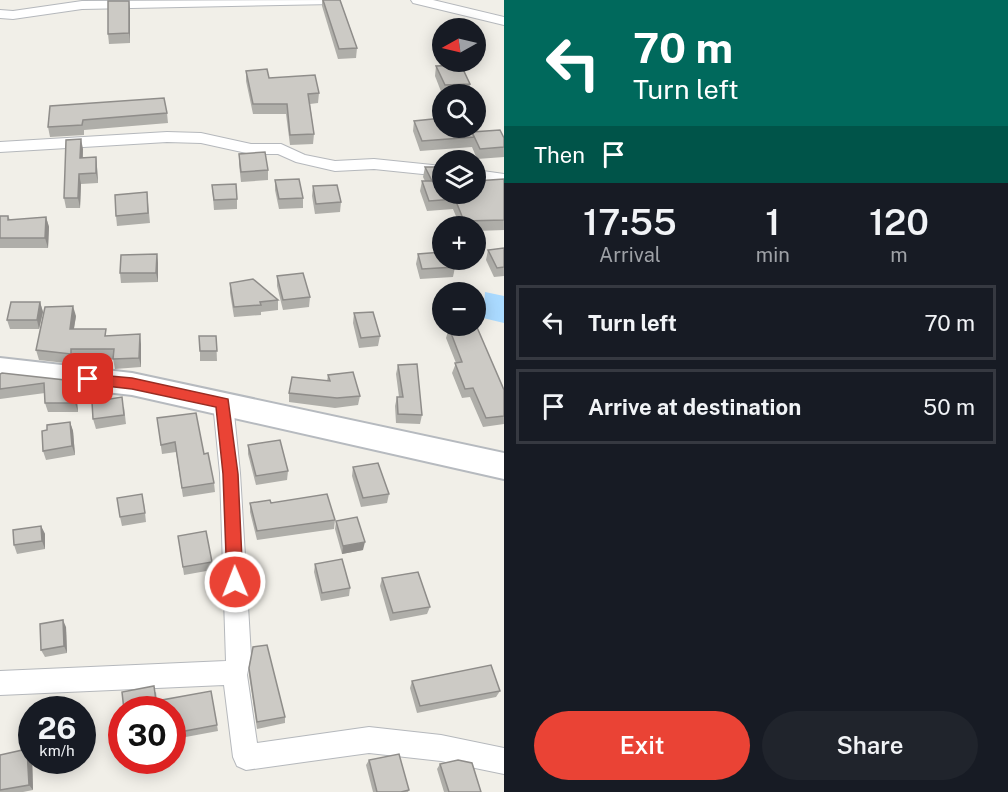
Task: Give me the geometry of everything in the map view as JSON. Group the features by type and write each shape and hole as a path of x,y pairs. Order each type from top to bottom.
{"main road":[{"path":"0,369 132,384 504,466"}],"street":[{"path":"0,14 13,15 82,5 334,0"},
{"path":"417,0 504,21"},
{"path":"0,147 67,146 167,137 201,138 250,149 281,149 301,159 334,165 374,164 432,170"},
{"path":"486,176 504,179"},
{"path":"223,403 230,474 239,656 238,667 234,673 246,757 369,740 441,748 504,761"},
{"path":"0,683 234,673"}],"water":[{"path":"486,292 504,296 504,323 486,319"}],"building":[{"path":"323,0 340,0 357,48 339,49"},
{"path":"108,1 129,1 129,33 108,34"},
{"path":"267,69 269,78 315,75 319,93 308,94 314,134 290,135 287,104 253,104 246,71"},
{"path":"439,72 464,72 470,84 445,84"},
{"path":"164,98 167,113 83,120 82,125 48,127 50,106"},
{"path":"432,119 432,138 461,138 422,141 414,121"},
{"path":"500,130 504,138 504,147 480,149 475,138 486,138 486,131"},
{"path":"81,139 80,158 96,157 96,173 79,174 78,198 64,198 66,140"},
{"path":"265,152 268,170 241,172 239,154"},
{"path":"425,167 432,167 432,181"},
{"path":"299,179 303,198 279,199 275,180"},
{"path":"504,179 504,220 486,220 486,216 462,216 457,204 486,204 486,180"},
{"path":"422,181 432,181 432,201 429,201"},
{"path":"236,184 237,199 214,200 212,185"},
{"path":"337,185 341,202 316,204 313,186"},
{"path":"147,192 148,213 116,216 115,195"},
{"path":"0,216 8,216 8,220 46,217 45,238 0,238"},
{"path":"504,248 504,267 497,268 488,250"},
{"path":"432,253 432,268 422,269 418,254"},
{"path":"157,254 156,273 120,273 121,255"},
{"path":"303,273 310,297 283,300 277,276"},
{"path":"253,279 278,300 260,302 261,305 234,307 230,283"},
{"path":"11,302 40,302 37,320 7,320"},
{"path":"73,306 70,329 106,329 105,336 140,334 139,358 113,359 114,349 71,349 71,354 36,350 45,307"},
{"path":"373,312 380,336 361,338 354,313"},
{"path":"199,336 216,336 217,351 200,351"},
{"path":"452,336 481,336 504,390 504,416 486,418 473,388 465,389 455,363 462,362"},
{"path":"417,364 422,415 398,414 397,397 403,397 398,365"},
{"path":"353,372 360,396 337,398 289,393 292,377 330,381 328,375"},
{"path":"0,374 74,381 75,403 45,403 44,383 0,389"},
{"path":"122,397 124,415 93,419 92,402"},
{"path":"196,413 204,454 208,453 214,483 182,488 175,442 161,445 157,418"},
{"path":"70,422 72,446 43,451 42,431 47,430 47,425"},
{"path":"280,440 288,471 256,476 248,445"},
{"path":"378,463 389,494 363,498 353,467"},
{"path":"142,494 145,513 120,517 117,498"},
{"path":"327,494 335,520 257,531 250,503 270,500 271,503"},
{"path":"357,517 365,542 343,546 336,521"},
{"path":"41,526 42,541 14,545 13,530"},
{"path":"206,531 212,562 183,567 178,536"},
{"path":"342,559 350,588 322,593 315,564"},
{"path":"418,572 430,607 393,613 382,578"},
{"path":"63,620 64,646 41,650 40,624"},
{"path":"267,645 285,717 257,722 249,668 253,647"},
{"path":"491,665 500,691 420,706 412,681"},
{"path":"154,686 155,696 122,696 122,692"},
{"path":"211,691 217,725 186,731 186,696 184,696"},
{"path":"18,751 18,774 28,774 29,785 0,790 0,755"},
{"path":"399,754 409,790 377,792 369,760"},
{"path":"458,760 472,763 481,792 449,792 440,764"}],"route":[{"path":"88,379 132,384 223,403 230,474 235,582"}]}
